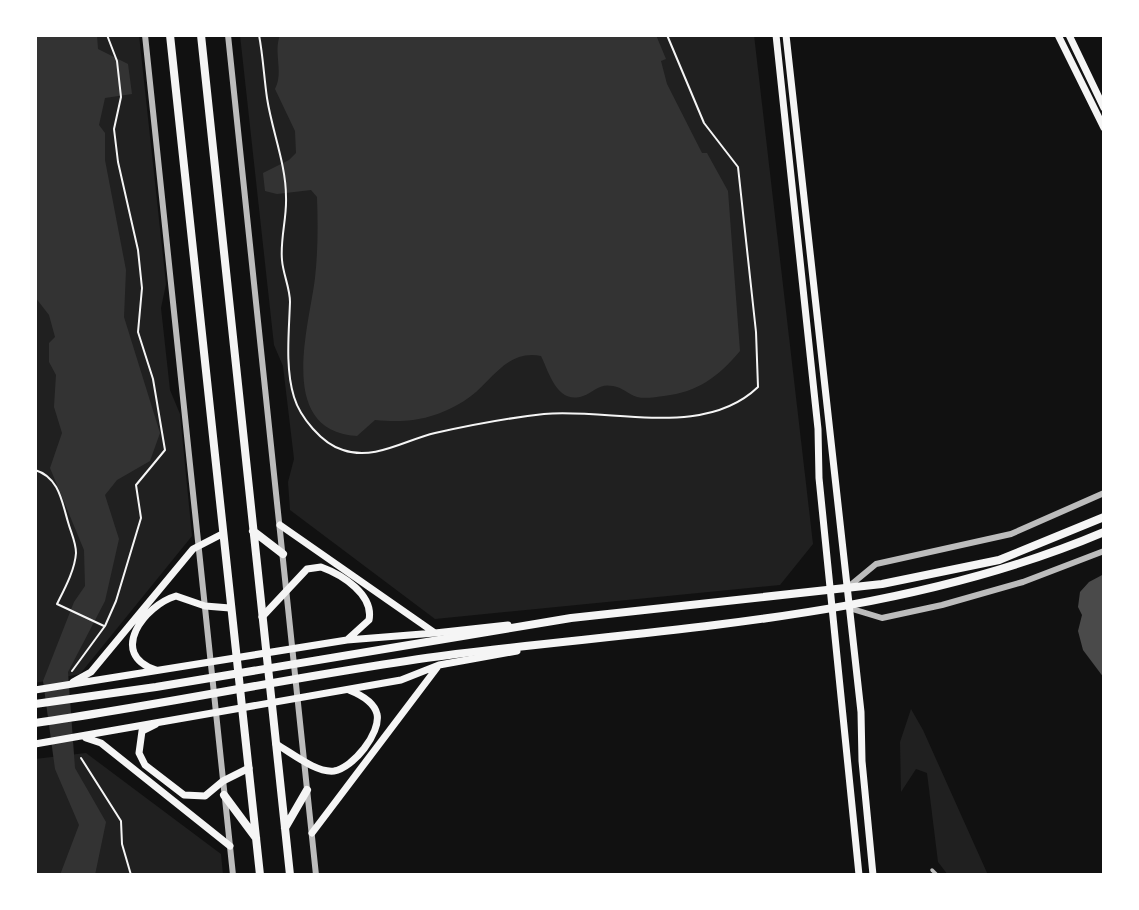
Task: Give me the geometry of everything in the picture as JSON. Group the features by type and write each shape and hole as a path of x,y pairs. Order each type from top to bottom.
{"main road":[{"path":"170,35 260,875"},
{"path":"201,35 290,875"},
{"path":"776,35 818,429 819,478 859,875"},
{"path":"786,35 861,712 862,761 873,875"},
{"path":"1058,35 1104,128"},
{"path":"1069,35 1104,108"},
{"path":"35,690 347,640 882,584 999,560 1032,549 1104,517"},
{"path":"280,525 435,632"},
{"path":"253,531 283,554"},
{"path":"35,723 452,655 849,608 1006,569 1104,532"},
{"path":"60,687 91,672 198,545 222,534"},
{"path":"262,617 307,569 321,567 365,596 369,604 369,620 365,628 347,640"},
{"path":"160,671 142,665 134,658 133,637 139,626 170,597 183,597 205,606 230,608"},
{"path":"35,704 90,698 571,618"},
{"path":"35,744 164,719 401,680 439,665 561,642"},
{"path":"312,833 439,665"},
{"path":"276,744 321,769 333,771 352,762 372,734 377,721 377,711 362,696 349,689"},
{"path":"164,719 142,731 139,753 145,765 184,795 205,796 223,781 249,768"},
{"path":"68,739 90,738 101,743 230,846"},
{"path":"285,828 307,790"},
{"path":"224,795 257,839"}],"street":[{"path":"145,35 233,875"},
{"path":"228,35 316,875"},
{"path":"847,588 876,564 1011,534 1104,493"},
{"path":"849,608 882,618 942,606 1024,582 1104,551"},
{"path":"932,870 937,875"}],"path":[{"path":"72,671 106,626 141,518 136,485 165,450 153,379 138,332 142,288 138,250 118,162 114,129 121,97 117,61 107,35"},
{"path":"259,35 267,97 286,195 282,260 290,297 288,324 293,396 312,427 341,450 361,453 383,450 432,434 515,417 590,412 671,419 726,410 743,402 758,387 760,376 738,167 704,122 667,35"},
{"path":"35,382 35,389"},
{"path":"35,470 45,474 65,503 67,520 75,540 76,556 57,604 106,626"},
{"path":"81,758 121,821 122,844 131,875"}],"shaded area":[{"path":"35,35 139,35 166,284 161,308 170,390 180,414 192,536 80,674 35,683"},
{"path":"35,35 97,35 98,49 128,64 132,94 105,98 99,125 105,133 105,160 126,270 124,317 160,433 150,461 117,480 105,495 119,539 105,601 68,672 75,768 106,822 95,875 60,875 79,825 55,769 43,681 74,602 85,586 84,550 50,468 62,433 54,407 56,375 49,362 49,343 55,337 49,315 35,297"},
{"path":"240,35 754,35 813,544 780,585 435,619 290,510 288,482 294,459 283,366 274,345"},
{"path":"280,35 656,35 666,59 661,61 667,84 702,153 707,153 728,191 740,351 715,376 697,387 676,394 647,398 637,397 608,385 583,396 567,396 555,385 541,356 528,355 507,363 474,394 442,412 410,420 375,420 357,436 332,430 315,416 307,397 303,374 316,268 317,197 311,190 277,194 265,191 263,173 289,160 296,153 295,131 275,89 279,76"},
{"path":"911,709 988,875 948,875 938,862 927,773 916,769 901,792 900,742"},
{"path":"86,753 221,854 223,875 35,875 35,759"}],"building":[{"path":"1104,574 1104,678 1083,650 1078,631 1082,615 1078,607 1080,592 1089,582"}]}
